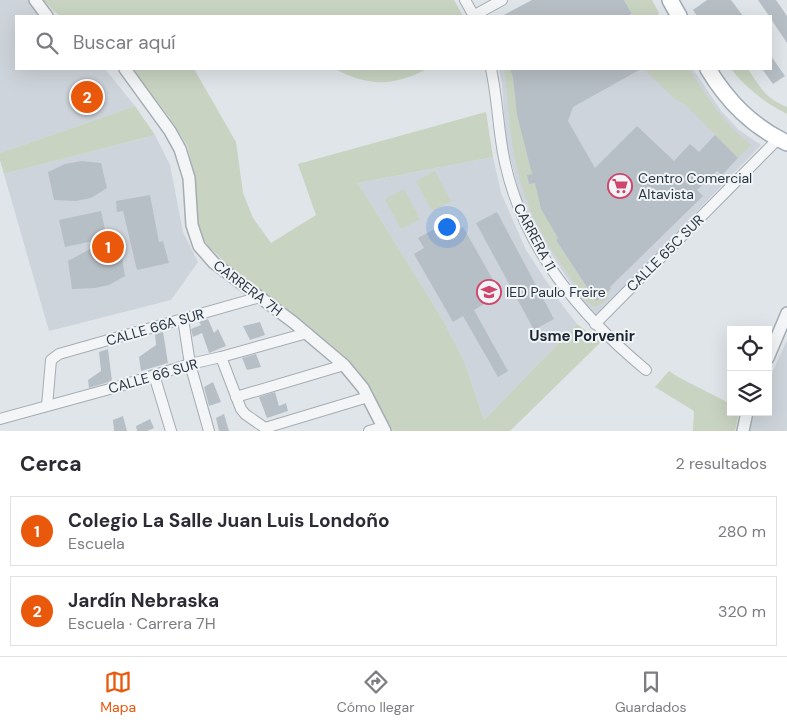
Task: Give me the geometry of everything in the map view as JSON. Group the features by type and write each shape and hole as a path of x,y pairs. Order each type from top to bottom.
{"main road":[{"path":"670,0 678,15"},
{"path":"709,70 740,111 760,128 783,141"}],"street":[{"path":"35,0 46,15"},
{"path":"465,0 472,15"},
{"path":"475,15 502,0"},
{"name":"CARRERA 7H","path":"126,70 170,131 180,149 189,178 192,225 199,246 214,263 307,333 344,364 368,397 384,429"},
{"name":"CARRERA 11","path":"491,70 502,148 509,181 520,213 534,243 571,298 595,324 646,370"},
{"name":"CALLE 65C SUR","path":"595,324 783,141"},
{"name":"CALLE 66A SUR","path":"46,406 51,360 59,354 260,297"},
{"path":"772,348 787,312"},
{"path":"183,319 190,364 208,431"},
{"name":"CALLE 66 SUR","path":"0,419 117,387 190,364 307,333"},
{"path":"221,357 236,397 245,414 266,430 368,397"},
{"path":"236,397 344,364"},
{"path":"154,375 171,431"},
{"path":"743,431 746,416"},
{"path":"369,431 384,429"}],"shaded area":[{"path":"0,0 30,0 41,15 15,15 15,70 106,70 135,106 0,153"},
{"name":"Centro Comercial Altavista","path":"499,70 694,70 722,112 739,130 761,145 595,317 589,311 534,228 521,199 506,142"},
{"path":"155,135 170,165 183,232 198,262 171,300 49,331 4,174"},
{"name":"IED Paulo Freire","path":"493,157 501,193 526,250 560,302 577,324 484,420 464,361 443,320 358,183"},
{"path":"787,340 787,431 749,431 754,416 772,416 772,373"}],"green space":[{"path":"43,0 454,0 462,15 58,15"},
{"path":"624,0 652,0 659,13 658,15 632,14"},
{"path":"133,70 195,70 236,142 243,193 253,218 271,243 316,215 298,164 486,112 493,157 358,183 443,320 464,361 484,420 577,324 601,342 510,431 393,431 371,391 358,374 321,339 232,269 209,247 202,237 197,224 187,145 169,117"},
{"path":"337,70 425,70 403,79 381,82 347,75"},
{"path":"504,70 510,70 513,77 517,115 532,174 527,175 529,184 535,183 541,209 558,238 556,240 595,301 611,289 605,301 600,305 594,307 588,303 546,241 532,215 517,169 510,125"},
{"path":"645,70 690,70 724,119 751,145 738,158 687,106 675,99"},
{"path":"732,70 749,70 760,87 769,96 787,107 787,114 756,95"},
{"path":"135,106 155,135 4,174 0,153"},
{"path":"435,171 451,201 432,211 416,181"},
{"path":"404,189 420,219 401,229 385,199"},
{"path":"669,371 727,402 727,416 738,416 735,431 693,431 694,411 655,387"}],"building":[{"path":"532,0 624,0 632,14 630,15 504,15"},
{"path":"707,0 731,0 742,15 696,15 693,10"},
{"path":"758,0 776,0 787,16 787,43 772,20 772,15 768,15"},
{"path":"772,57 785,76 773,84 763,70 772,70"},
{"path":"510,70 639,70 573,107 568,121 595,168 637,126 674,161 690,144 699,152 715,135 738,158 722,175 717,171 697,190 703,196 610,287 611,289 596,301 556,240 558,238 541,209 535,183 529,184 527,175 532,174 517,115 513,77"},
{"path":"82,161 101,163 107,188 91,198 76,201 54,200 48,172 65,164"},
{"path":"150,195 159,242 163,241 169,263 137,270 123,211 117,212 116,201"},
{"path":"101,211 107,238 65,247 59,220"},
{"path":"497,212 554,319 534,330 476,223"},
{"path":"447,222 453,233 463,227 501,294 474,310 508,371 498,377 463,316 453,322 414,254 424,248 418,238"},
{"path":"92,248 121,252 125,276 109,285 72,289 68,261"},
{"path":"208,319 214,333 218,329 226,346 209,353 202,333 193,337 191,329 201,325 199,322"},
{"path":"260,322 265,335 250,340 243,326"},
{"path":"163,332 168,363 141,371 139,357 156,345 155,334"},
{"path":"108,349 112,381 89,388 88,380 101,371 99,352"},
{"path":"256,354 261,367 247,370 242,358"},
{"path":"213,382 221,402 209,406 204,387"},
{"path":"275,392 279,406 286,403 288,411 267,418 259,397"},
{"path":"224,414 229,431 219,431 216,418"},
{"path":"123,416 127,431 114,431 113,420"},
{"path":"150,419 154,428 147,431 137,431 136,426"}],"place":[{"name":"Jardín Nebraska","path":"87,97"},
{"name":"Centro Comercial Altavista","path":"620,186"},
{"name":"Colegio La Salle Juan Luis Londoño","path":"108,247"},
{"name":"IED Paulo Freire","path":"489,292"}],"district":[{"name":"Usme Porvenir","path":"582,336"}]}
